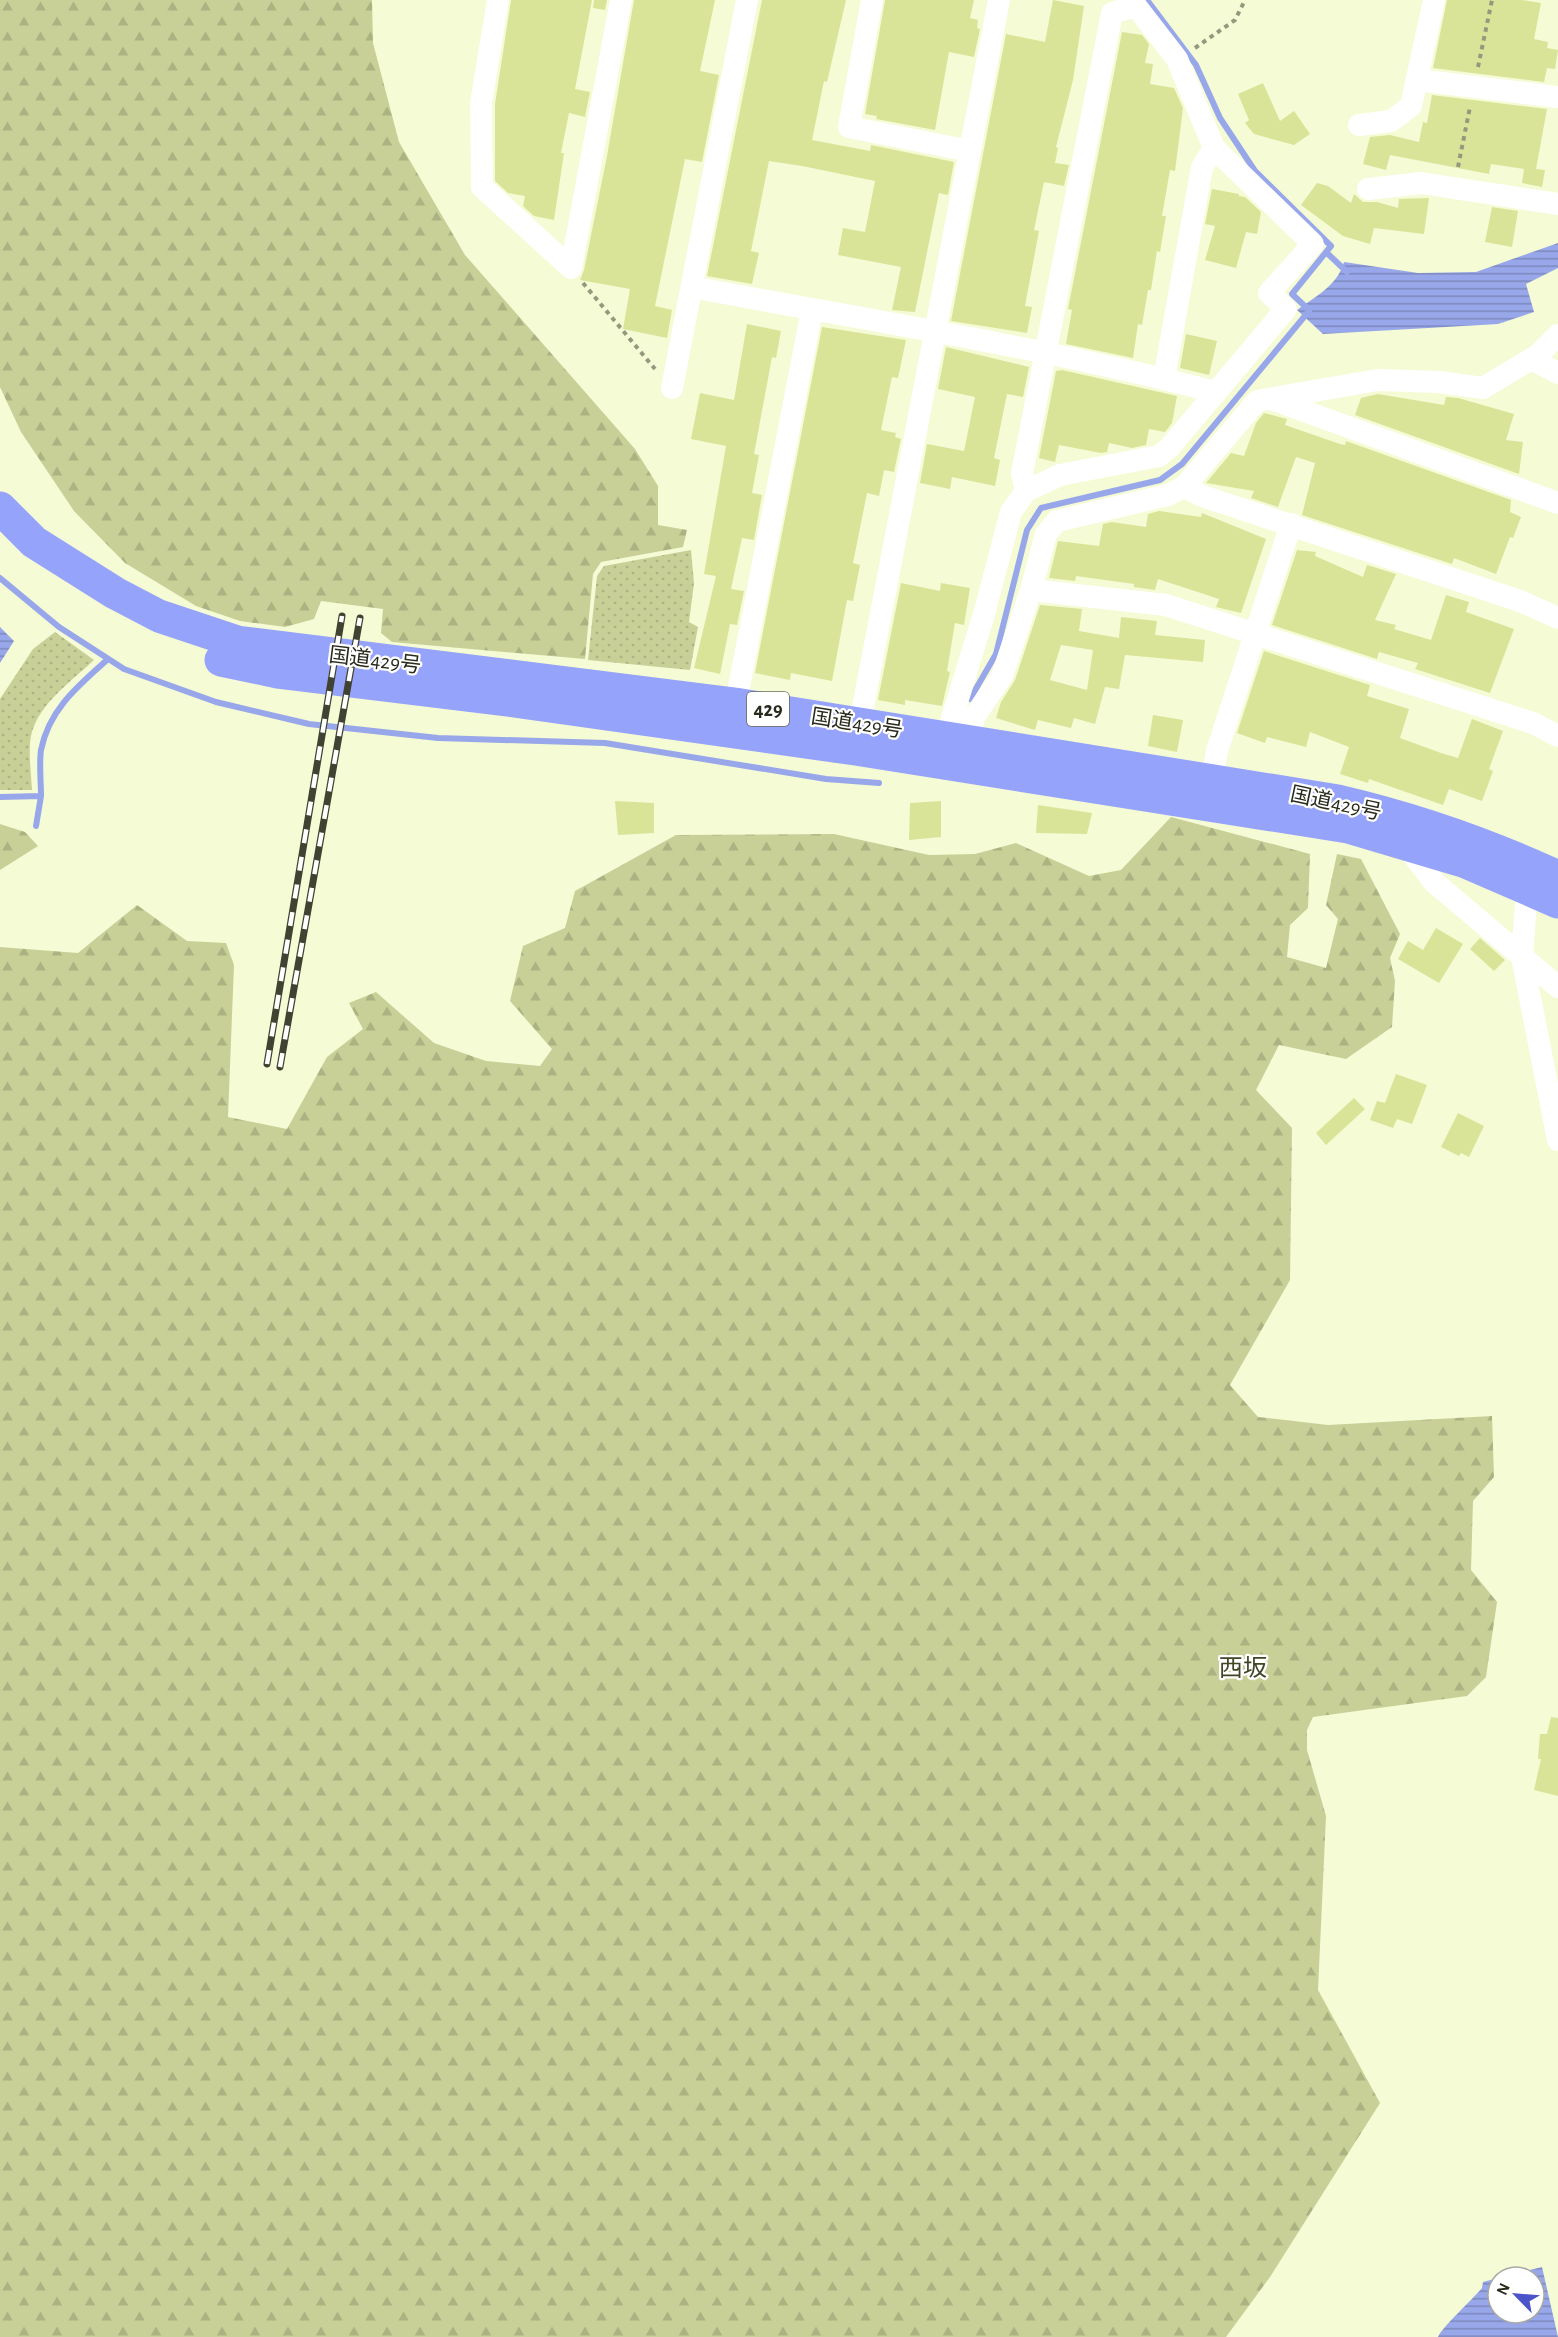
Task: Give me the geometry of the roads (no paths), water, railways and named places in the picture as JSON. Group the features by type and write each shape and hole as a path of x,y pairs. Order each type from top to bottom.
{"highway":[{"name":"国道429号","path":"0,508 34,542 115,593 159,616 237,642 1209,791 1338,801 1385,812 1493,848 1547,885"},
{"name":"国道429号","path":"0,538 74,595 127,624 171,644 220,659 278,672 500,699 733,718"},
{"name":"国道429号","path":"1209,791 1403,842 1547,885"}],"street":[{"path":"498,0 481,103 482,187 571,268 621,0"},
{"path":"672,388 747,0"},
{"path":"872,0 849,127 970,151"},
{"path":"857,736 999,0"},
{"path":"1359,125 1391,121 1411,106 1434,0"},
{"path":"954,751 984,614 1011,512 1026,491 1060,475 1159,456 1286,309 1269,293 1312,244 1214,148 1177,59 1136,6 1112,13 1022,473 1026,491"},
{"path":"1417,80 1558,97"},
{"path":"1164,379 1202,167 1214,148"},
{"path":"1368,189 1420,183 1558,204"},
{"path":"692,287 1045,355 1164,379 1215,392"},
{"path":"733,718 812,310"},
{"path":"954,751 1002,676 1031,590 1046,534 1057,521 1168,495 1184,487 1257,401 1377,380 1439,382 1483,388 1531,359 1558,335"},
{"path":"1531,359 1558,373"},
{"path":"1270,399 1558,504"},
{"path":"1184,487 1520,601 1558,618"},
{"path":"1209,791 1217,751 1291,524"},
{"path":"1031,590 1166,605 1533,723 1558,736"},
{"path":"1403,842 1434,882 1558,987"},
{"path":"1547,885 1526,902 1522,957 1558,1140"}],"water":[{"path":"1558,243 1558,268 1526,284 1534,312 1498,324 1323,334 1297,310 1331,284 1344,262 1418,273 1476,272"},
{"path":"0,627 14,641 0,663"},
{"path":"1486,2281 1486,2325 1546,2325 1546,2284 1558,2337 1438,2337 1482,2288 1483,2282"}],"waterway":[{"path":"1147,0 1196,65 1220,118 1255,171 1331,246 1292,294 1309,310"},
{"path":"1326,252 1347,272"},
{"path":"970,699 996,654 1027,530 1041,508 1160,480 1182,464 1309,311"},
{"path":"0,578 59,627 124,669 216,702 309,724 438,738 605,743 826,779 879,783"},
{"path":"0,797 41,796 41,750 51,722 67,699 108,659"},
{"path":"36,826 41,796"}],"railway":[{"path":"267,1064 342,616"},
{"path":"280,1067 360,618"}],"district":[{"name":"西坂","path":"1243,1668"}]}
